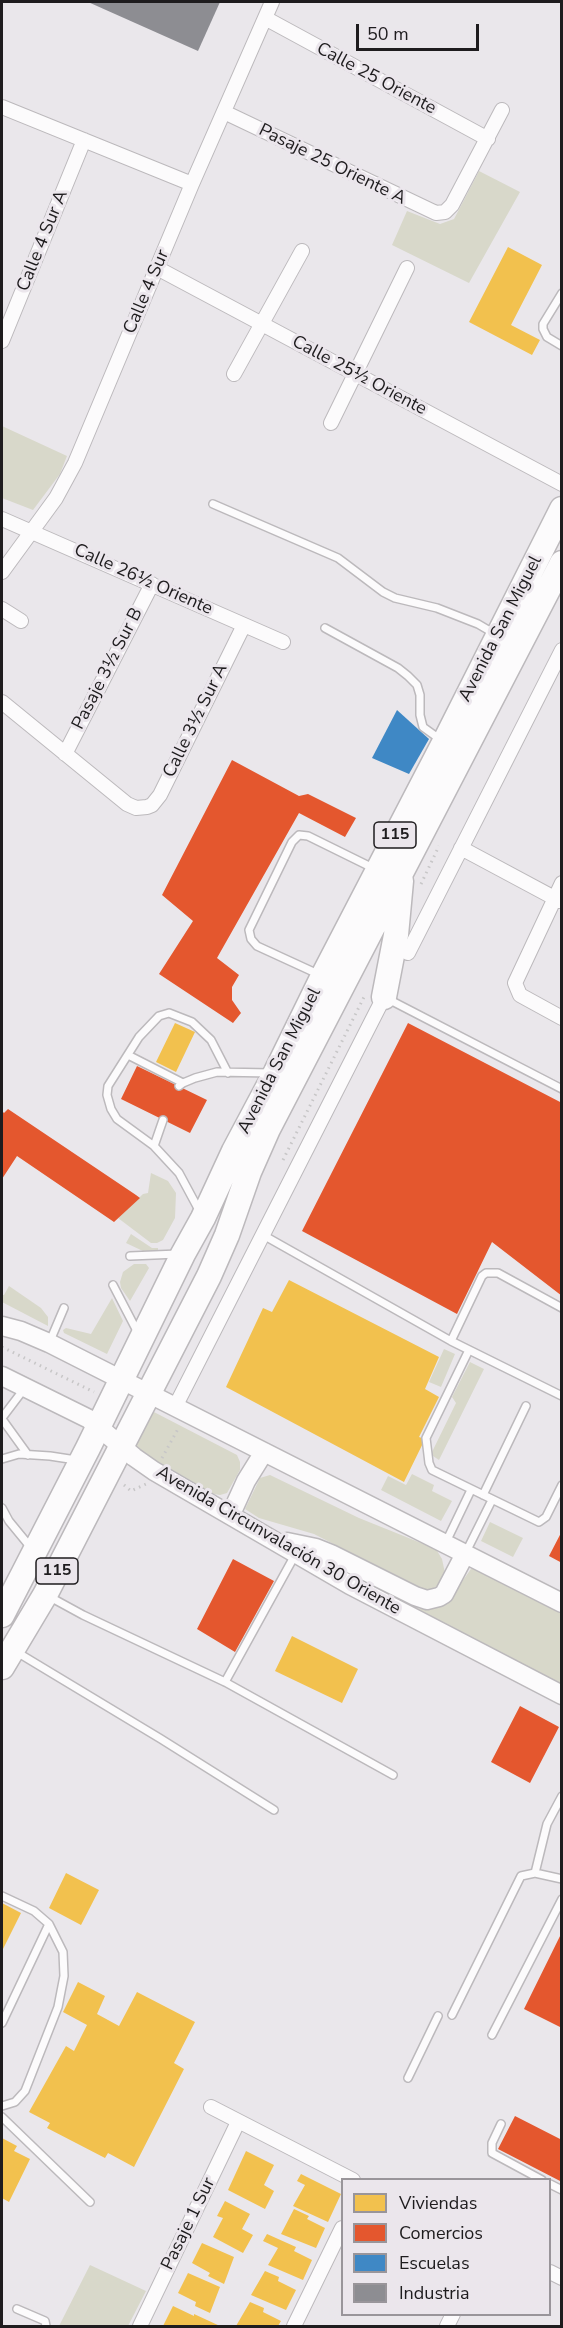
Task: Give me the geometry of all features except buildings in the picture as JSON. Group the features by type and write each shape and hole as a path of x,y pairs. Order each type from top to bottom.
{"highway":[{"name":"Avenida San Miguel","path":"2,1616 99,1428 322,976 445,741 561,509"},
{"name":"Avenida San Miguel","path":"7,1659 45,1595 218,1256 268,1129 561,562"},
{"path":"384,998 396,935 402,869"}],"main road":[{"path":"2,1326 21,1331 49,1344 116,1390 148,1394 561,1603"},
{"name":"Avenida Circunvalación 30 Oriente","path":"2,1376 89,1419 121,1447 154,1471 296,1553 397,1610 561,1694"},
{"path":"231,1514 246,1481 264,1452"},
{"path":"276,1541 316,1548 427,1600 444,1594 465,1554"}],"street":[{"name":"Calle 4 Sur","path":"2,572 56,498 75,463 192,184 272,2"},
{"name":"Calle 25 Oriente","path":"265,18 488,139"},
{"path":"2,107 192,184"},
{"path":"488,139 502,110"},
{"name":"Pasaje 25 Oriente A","path":"224,112 427,211 441,213 452,206 488,139"},
{"name":"Calle 4 Sur A","path":"2,341 84,140"},
{"path":"234,374 302,251"},
{"name":"Calle 25½ Oriente","path":"157,268 561,484"},
{"path":"331,423 407,268"},
{"name":"Calle 26½ Oriente","path":"2,519 284,642"},
{"name":"Pasaje 3½ Sur B","path":"64,754 152,584"},
{"path":"2,609 21,621"},
{"name":"Calle 3½ Sur A","path":"64,754 127,804 142,809 153,805 244,625"},
{"path":"408,953 561,650"},
{"path":"2,702 64,754"},
{"path":"461,848 557,900"},
{"path":"561,883 557,900 515,977 515,988 524,998 561,1018"},
{"path":"175,1407 384,998"},
{"path":"211,2107 349,2178"},
{"name":"Pasaje 1 Sur","path":"140,2326 238,2122"},
{"path":"294,2326 341,2230"}],"lane":[{"path":"561,293 543,329 547,337 561,346"},
{"path":"213,504 338,558 383,592 395,598 437,609 478,624 498,635"},
{"path":"325,628 398,668 408,676 417,685 420,695 420,716 423,727 429,733 445,741"},
{"path":"322,976 257,945 251,939 249,930 292,842 299,835 308,836 377,870"},
{"path":"384,998 561,1089"},
{"path":"203,1218 179,1173 154,1146 117,1119 109,1104 108,1086 139,1037 159,1017 169,1013 192,1022 211,1040 228,1072"},
{"path":"128,1055 181,1084 217,1072 276,1072"},
{"path":"154,1146 163,1120"},
{"path":"263,1235 451,1341 561,1396"},
{"path":"130,1256 183,1254"},
{"path":"451,1341 482,1276 486,1273 498,1273 561,1308"},
{"path":"113,1285 142,1339"},
{"path":"49,1344 64,1308"},
{"path":"469,1350 426,1438 432,1470 538,1522 546,1517 561,1485"},
{"path":"25,1388 2,1419 28,1455"},
{"path":"483,1495 526,1406"},
{"path":"2,1459 19,1454 71,1458 81,1462"},
{"path":"445,1544 471,1490"},
{"path":"465,1554 492,1500"},
{"path":"2,1508 9,1521 35,1553"},
{"path":"225,1682 296,1553"},
{"path":"45,1595 225,1682 393,1775"},
{"path":"7,1659 161,1739 274,1810"},
{"path":"535,1873 547,1824 561,1796"},
{"path":"452,2015 521,1876 535,1873 561,1879"},
{"path":"2,1896 34,1911 49,1924 63,1952 64,1976 58,2007 25,2091 15,2102 2,2106"},
{"path":"492,2035 561,1899"},
{"path":"2,2023 49,1924"},
{"path":"408,2078 438,2016"},
{"path":"2,2117 90,2202"},
{"path":"501,2124 492,2143 492,2153 538,2178"},
{"path":"17,2309 45,2321 46,2326"}],"path":[{"path":"2,1347 116,1390"}],"shaded area":[{"path":"479,171 520,192 469,283 392,245 407,211 440,224 454,219"},
{"path":"2,426 67,456 60,474 33,510 2,498"},
{"path":"151,1173 168,1181 176,1193 175,1218 163,1240 157,1243 151,1243 118,1218 143,1194 148,1193"},
{"path":"131,1234 158,1250 145,1252 126,1243"},
{"path":"134,1264 146,1264 149,1268 130,1301 121,1288 120,1282 123,1272"},
{"path":"9,1286 41,1308 48,1317 48,1326 2,1302 2,1295"},
{"path":"112,1298 123,1321 107,1354 64,1333 63,1330 66,1328 91,1334"},
{"path":"444,1349 455,1354 441,1387 429,1382"},
{"path":"470,1362 484,1369 439,1460 433,1456 432,1452 456,1403 452,1397"},
{"path":"152,1411 237,1455 240,1470 227,1493 214,1494 132,1448"},
{"path":"412,1474 434,1485 432,1491 452,1501 441,1521 381,1490 388,1476 406,1485"},
{"path":"270,1475 359,1518 436,1549 442,1559 445,1573 439,1585 429,1591 418,1587 314,1534 259,1518 245,1509 260,1478"},
{"path":"490,1522 523,1538 513,1557 481,1541"},
{"path":"473,1566 561,1612 561,1686 399,1603 400,1599 420,1609 431,1609 447,1603"},
{"path":"90,2265 146,2291 128,2326 59,2326"}]}
